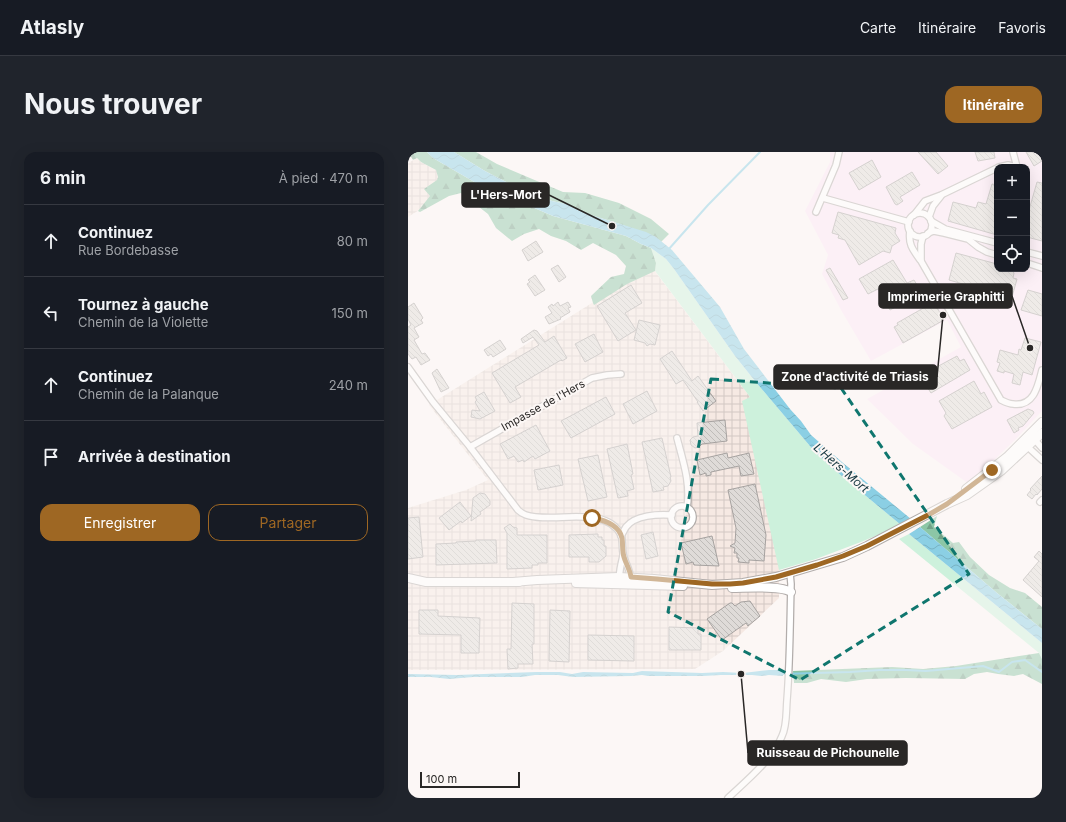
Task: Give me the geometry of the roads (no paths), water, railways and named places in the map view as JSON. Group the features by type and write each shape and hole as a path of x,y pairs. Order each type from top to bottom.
{"street":[{"path":"816,212 836,165 839,152"},
{"path":"1013,152 1016,164"},
{"path":"994,170 925,202 908,222 910,231 909,239 911,246 921,260 1001,400 1012,404 1022,404 1030,400 1036,391 1042,370"},
{"path":"921,260 920,244 932,228 930,219 933,206 941,195"},
{"path":"823,198 908,222"},
{"path":"914,215 919,213 925,214 930,219 945,228 994,242"},
{"path":"910,231 918,236 934,232 968,239 978,247 994,254"},
{"path":"1030,253 1042,256"},
{"path":"1030,265 1042,268"},
{"path":"408,367 433,402 470,447 518,510 526,515 537,517 592,518 603,520 610,523 617,530 621,536 623,555 631,573 629,581 624,585"},
{"name":"Impasse de l'Hers","path":"470,447 592,378 620,374"},
{"path":"513,582 631,577 712,584 743,583 790,573 843,556 867,546 887,537 947,504 1027,442 1042,422"},
{"path":"1027,442 1035,440 1042,433"},
{"path":"678,438 688,482 689,493 687,508"},
{"path":"1035,440 1042,448"},
{"path":"1027,442 1042,460"},
{"path":"683,507 691,510 693,519 688,527 683,528 674,524 672,515 676,509 683,507"},
{"path":"621,536 624,529 635,520 659,514 672,515"},
{"path":"623,555 619,577 620,581 624,585"},
{"path":"728,798 760,768 776,748 783,736 789,679 790,573"},
{"path":"408,578 426,582 513,582 714,588 776,588 791,592"},
{"path":"703,587 712,584"}],"water":[{"path":"427,152 454,152 512,185 552,201 566,204 584,213 646,232 656,237 672,250 720,307 744,349 811,435 911,519 901,525 815,452 735,356 666,259 651,248 626,236 553,216 476,183 433,158"},
{"path":"920,527 997,593 1042,629 1042,643 909,534"},
{"path":"783,670 783,676 642,675 573,677 558,675 535,675 522,677 473,677 449,679 408,677 408,674 457,675 560,672 572,674 583,672 633,673 642,671 743,673"}],"waterway":[{"path":"668,250 708,205 760,152"},
{"path":"781,674 880,670 926,671 983,666 999,672 1012,662 1025,660 1042,672"}],"place":[{"name":"L'Hers-Mort","path":"612,226"},
{"name":"Zone d'activité de Triasis","path":"943,315"},
{"name":"Imprimerie Graphitti","path":"1030,348"},
{"name":"Ruisseau de Pichounelle","path":"741,674"}]}
